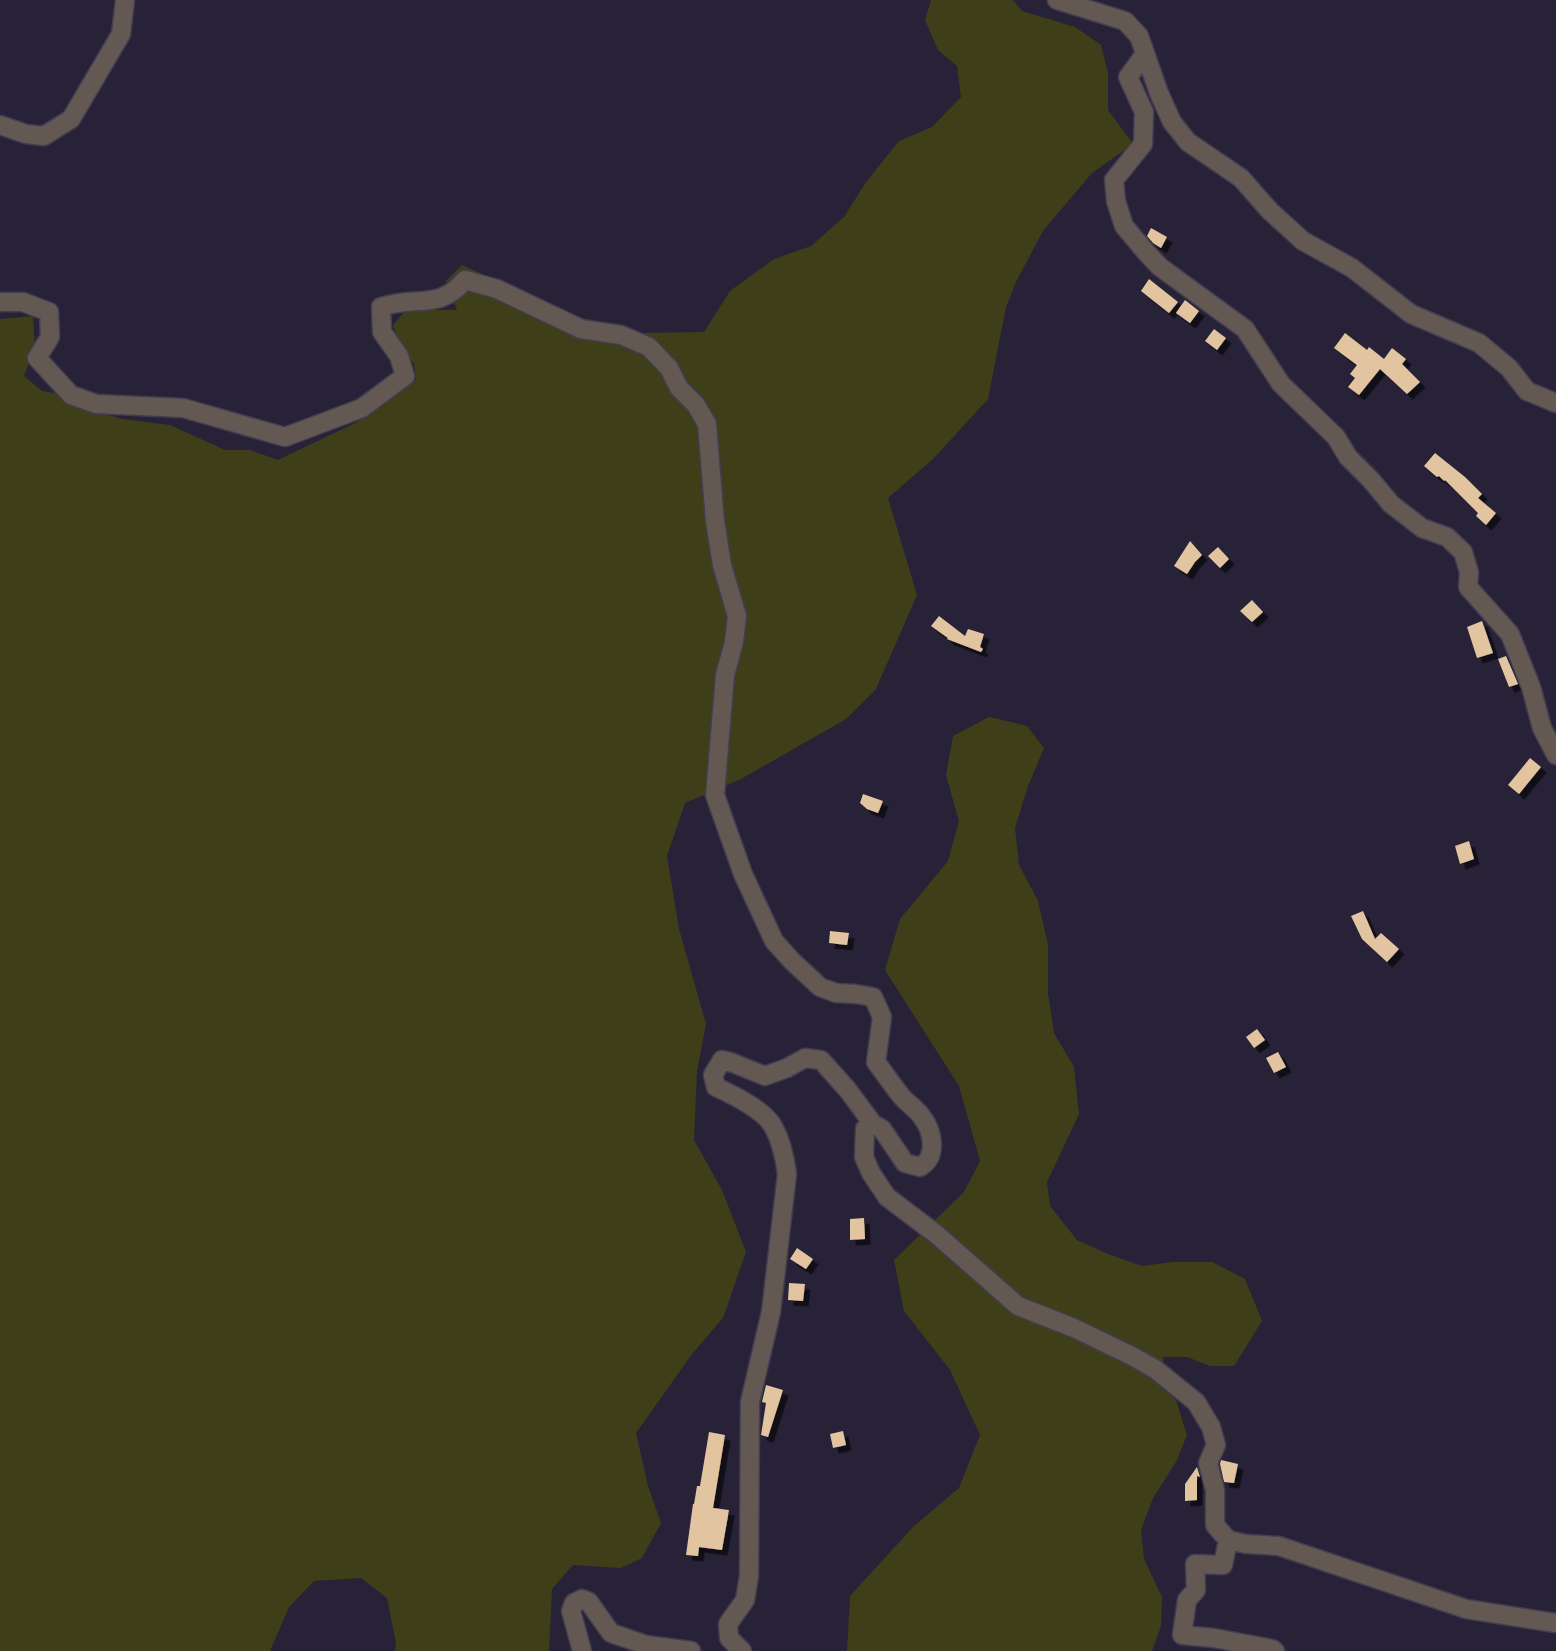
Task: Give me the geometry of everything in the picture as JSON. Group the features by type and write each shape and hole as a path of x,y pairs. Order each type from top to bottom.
{"street":[{"path":"0,125 26,134 44,136 71,118 121,34 125,0"},
{"path":"1057,0 1125,21 1139,36 1172,122 1188,142 1241,178 1270,211 1303,241 1352,268 1411,314 1479,344 1509,368 1527,391 1556,403"},
{"path":"1145,54 1128,77 1144,112 1143,144 1114,180 1116,201 1124,226 1160,267 1245,329 1281,384 1336,436 1348,457 1391,504 1422,528 1447,537 1463,552 1469,572 1468,588 1510,634 1531,687 1542,728 1556,755"},
{"path":"0,302 23,302 50,312 50,337 38,358 71,394 96,404 183,408 285,437 362,408 405,376 399,356 382,332 381,307 398,302 440,299 454,292 465,280 497,289 581,329 621,334 649,347 669,368 679,388 696,405 707,424 715,521 722,565 738,616 734,642 724,675 715,795 743,874 774,941 819,987 836,993 873,998 882,1017 876,1062 903,1098 922,1116 931,1133 932,1151 926,1164 920,1167 905,1163 882,1129 873,1124 855,1098 821,1060 806,1058 765,1076 722,1060 713,1075 716,1087 749,1104 774,1126 787,1174 771,1312 750,1402 749,1576 745,1600 728,1624 729,1638 742,1651"},
{"path":"873,1124 866,1129 864,1157 871,1173 887,1197 936,1234 1018,1306 1074,1328 1132,1356 1155,1369 1196,1402 1211,1427 1216,1445 1208,1463 1215,1490 1215,1525 1228,1540 1246,1544 1279,1546 1466,1609 1556,1623"},
{"path":"1228,1540 1223,1565 1195,1564 1196,1590 1187,1600 1182,1635 1214,1638 1275,1651"},
{"path":"582,1651 571,1611 574,1603 582,1599 589,1602 611,1633 646,1644 691,1651"}],"shaded area":[{"path":"931,0 1013,0 1022,11 1075,27 1101,45 1108,73 1108,110 1133,144 1092,173 1043,231 1016,282 1006,307 988,399 933,459 888,498 917,595 876,689 846,719 741,779 685,803 667,856 679,929 706,1024 697,1071 694,1140 722,1190 746,1252 723,1318 692,1354 636,1433 648,1486 661,1523 642,1558 621,1568 573,1565 552,1589 549,1651 395,1651 396,1643 387,1598 361,1578 314,1581 289,1607 270,1651 0,1651 0,319 33,316 35,347 24,376 42,391 55,393 76,405 122,419 170,425 225,450 250,450 278,460 355,423 416,379 414,364 398,342 393,325 404,312 457,310 446,281 462,265 582,318 639,333 704,332 730,291 774,259 811,246 844,217 866,182 899,141 932,127 961,97 957,66 938,50 925,20"},
{"path":"989,717 1027,726 1044,748 1028,786 1015,828 1019,865 1038,901 1048,945 1048,993 1054,1033 1074,1067 1079,1114 1047,1182 1050,1206 1077,1240 1108,1254 1142,1266 1173,1262 1212,1262 1245,1279 1262,1321 1234,1366 1210,1366 1187,1357 1163,1357 1164,1390 1176,1400 1187,1435 1176,1462 1153,1498 1141,1530 1144,1559 1162,1597 1161,1626 1152,1651 847,1651 850,1596 913,1527 959,1488 980,1435 950,1370 904,1311 894,1260 964,1192 980,1161 959,1086 885,970 900,919 948,861 959,821 946,775 953,736"}],"building":[{"path":"1151,228 1167,237 1161,248 1147,236"},
{"path":"1149,279 1178,302 1169,313 1141,291"},
{"path":"1185,300 1199,311 1190,323 1176,313"},
{"path":"1214,329 1226,338 1217,350 1205,341"},
{"path":"1345,333 1367,350 1369,347 1384,359 1392,348 1406,359 1402,364 1420,382 1407,394 1380,369 1359,395 1348,387 1355,378 1350,374 1357,365 1334,348"},
{"path":"1435,453 1465,477 1482,494 1478,498 1496,513 1486,525 1476,516 1478,513 1445,480 1437,477 1424,466"},
{"path":"1190,541 1202,555 1187,574 1174,566"},
{"path":"1218,547 1229,559 1220,568 1208,556"},
{"path":"1252,600 1263,612 1252,622 1240,611"},
{"path":"939,616 965,636 968,629 984,634 980,647 983,649 981,652 947,639 931,626"},
{"path":"1482,621 1493,653 1477,658 1467,627"},
{"path":"1506,656 1518,684 1509,687 1498,659"},
{"path":"1530,758 1541,767 1519,794 1508,785"},
{"path":"863,794 883,801 878,813 867,809 860,803"},
{"path":"1469,841 1474,859 1460,864 1455,846"},
{"path":"1363,911 1375,939 1381,933 1399,949 1387,962 1362,939 1351,916"},
{"path":"830,931 849,933 847,945 829,943"},
{"path":"1257,1029 1265,1040 1254,1048 1246,1037"},
{"path":"1278,1052 1286,1067 1274,1073 1266,1058"},
{"path":"864,1218 865,1239 850,1240 850,1219"},
{"path":"797,1248 813,1259 806,1269 790,1259"},
{"path":"789,1283 805,1284 803,1301 788,1300"},
{"path":"766,1385 783,1390 768,1437 761,1435 766,1403 762,1402"},
{"path":"843,1431 846,1445 833,1448 830,1434"},
{"path":"709,1432 725,1435 713,1508 729,1510 722,1550 699,1547 698,1556 686,1555 693,1504 697,1486 700,1486"},
{"path":"1221,1460 1238,1464 1234,1483 1224,1482"},
{"path":"1197,1467 1200,1477 1197,1476 1197,1500 1185,1501 1185,1484"}]}
